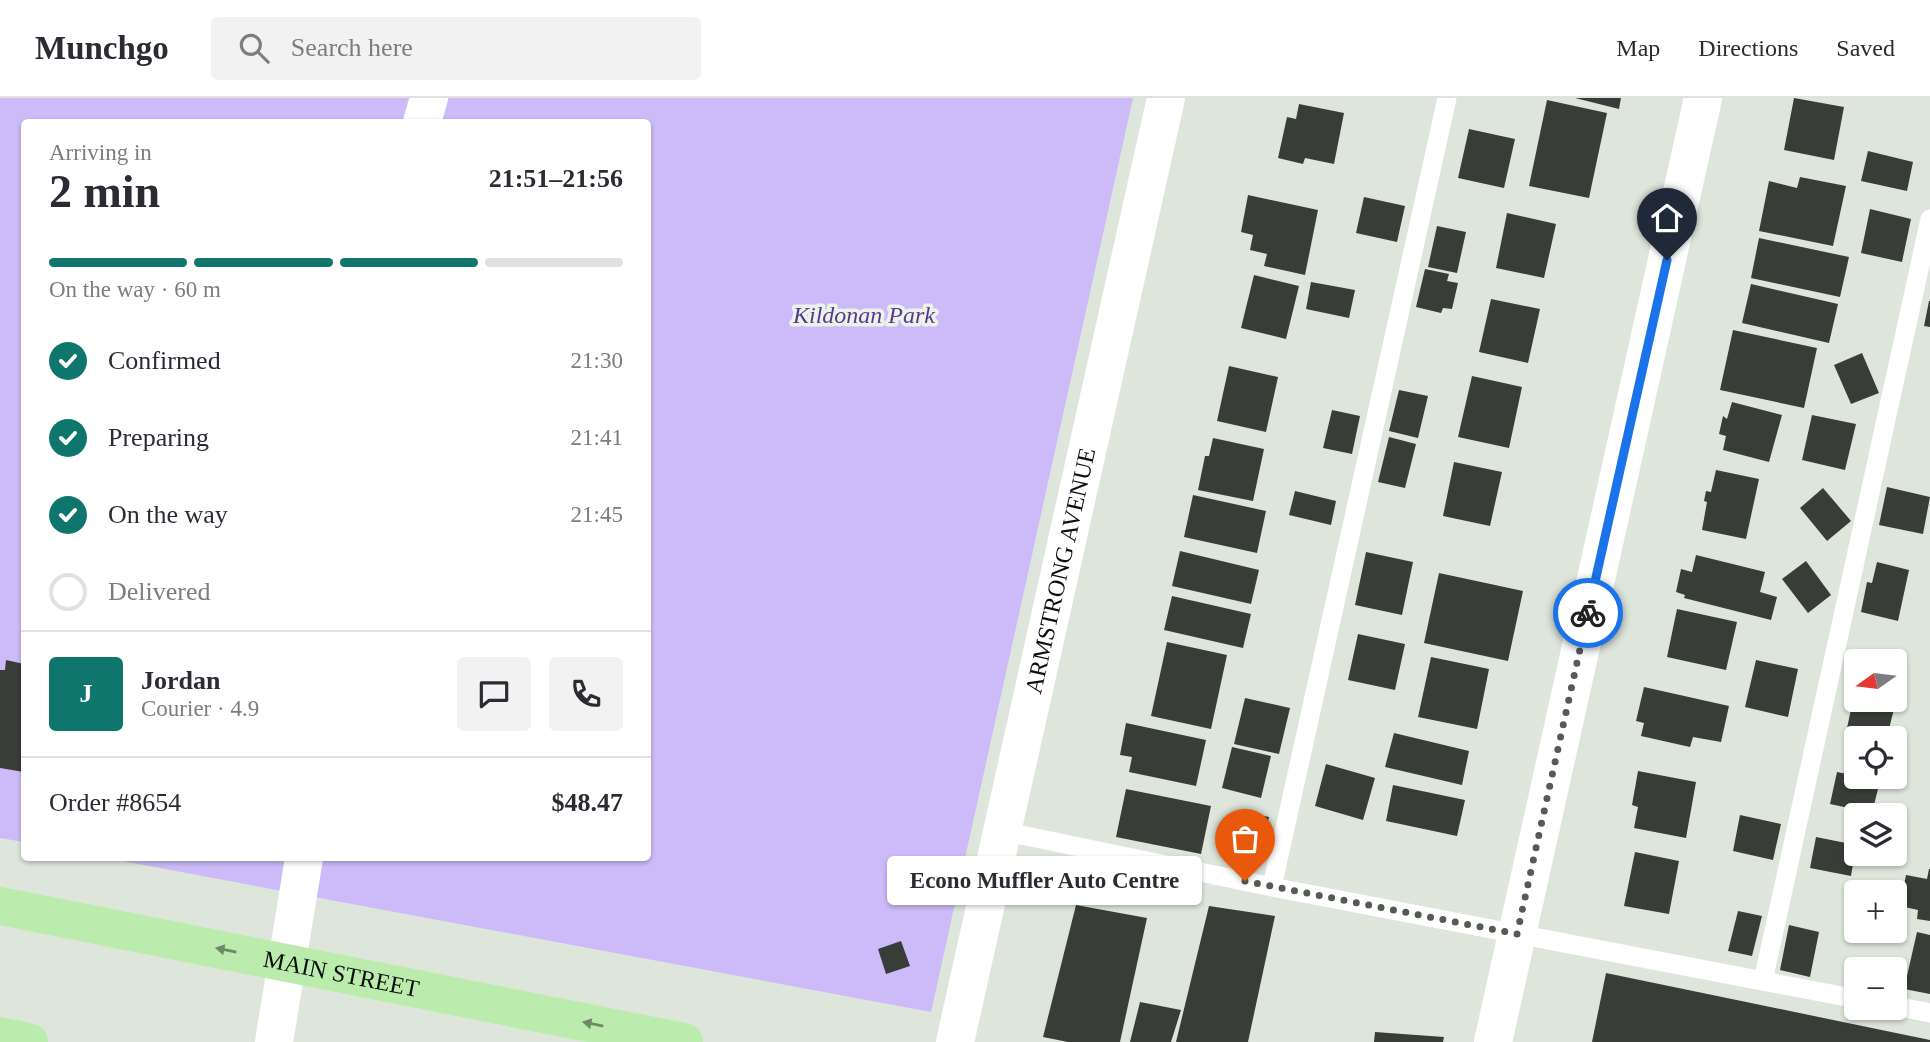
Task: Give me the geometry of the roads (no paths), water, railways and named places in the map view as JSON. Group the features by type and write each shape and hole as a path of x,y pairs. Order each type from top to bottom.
{"main road":[{"name":"MAIN STREET","path":"0,906 684,1042"},
{"path":"0,1037 29,1042"}],"street":[{"path":"423,119 429,98"},
{"name":"ARMSTRONG AVENUE","path":"955,1042 1166,98"},
{"path":"1493,1042 1703,98"},
{"path":"274,1042 304,861"}],"lane":[{"path":"1272,887 1447,98"},
{"path":"1763,981 1930,219"},
{"path":"1002,831 1272,887 1844,997"},
{"path":"1907,1008 1930,1013"}],"place":[{"name":"Econo Muffler Auto Centre","path":"1245,881"}],"park label":[{"name":"Kildonan Park","path":"864,315"}]}
